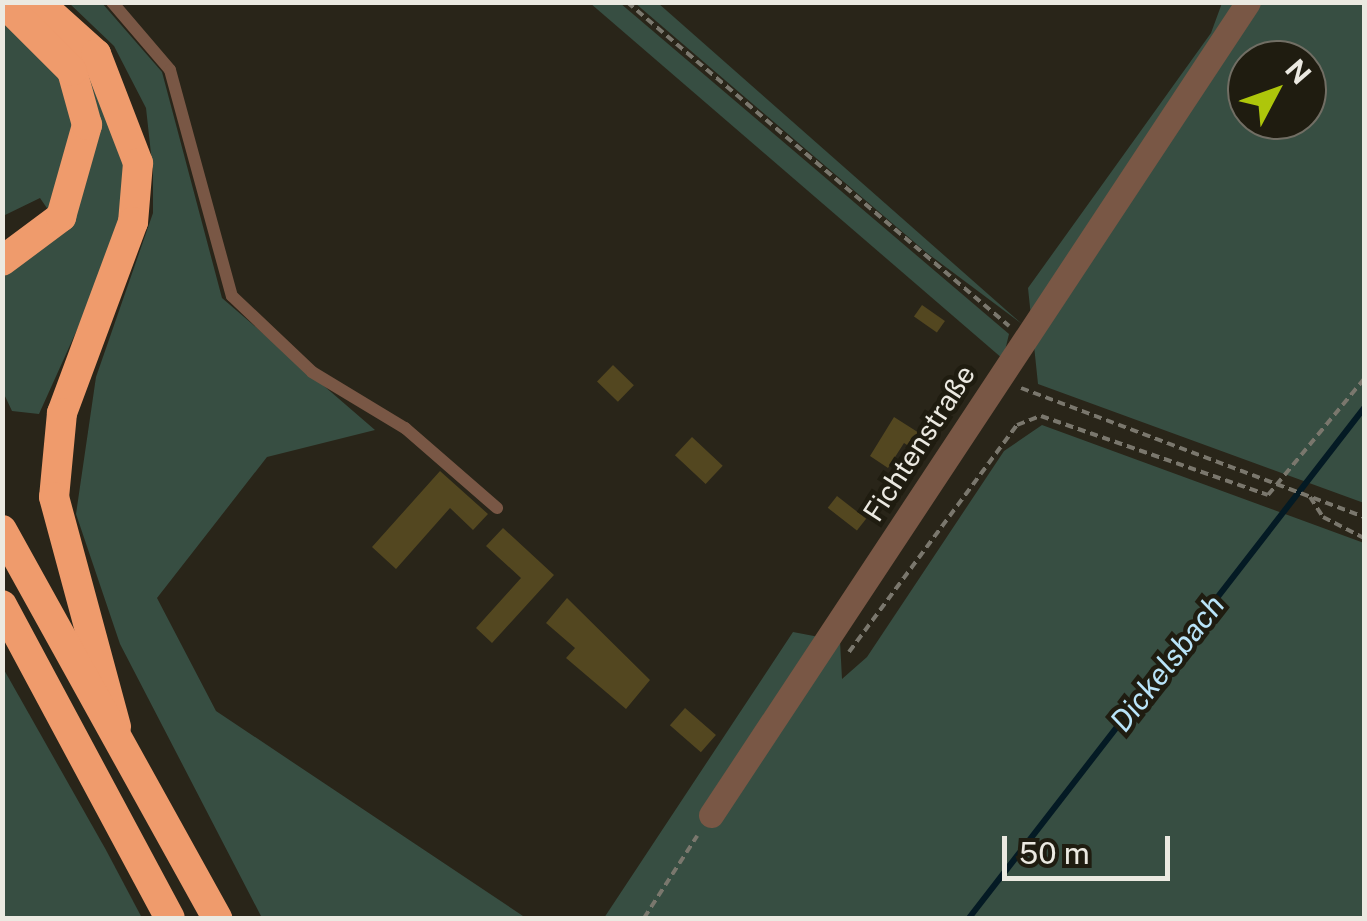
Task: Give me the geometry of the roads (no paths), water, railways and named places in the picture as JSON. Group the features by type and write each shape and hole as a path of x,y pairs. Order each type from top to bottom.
{"highway":[{"path":"2,261 61,216 88,125 72,71 3,2"},
{"path":"38,2 96,54 138,163 133,222 62,413 54,497 116,727"},
{"path":"2,530 116,727 217,918"},
{"path":"2,606 170,918"}],"street":[{"name":"Fichtenstraße","path":"711,815 1248,2"}],"lane":[{"path":"112,2 170,70 232,296 312,372 405,428 498,508"}],"waterway":[{"name":"Dickelsbach","path":"969,918 1364,408"}]}
